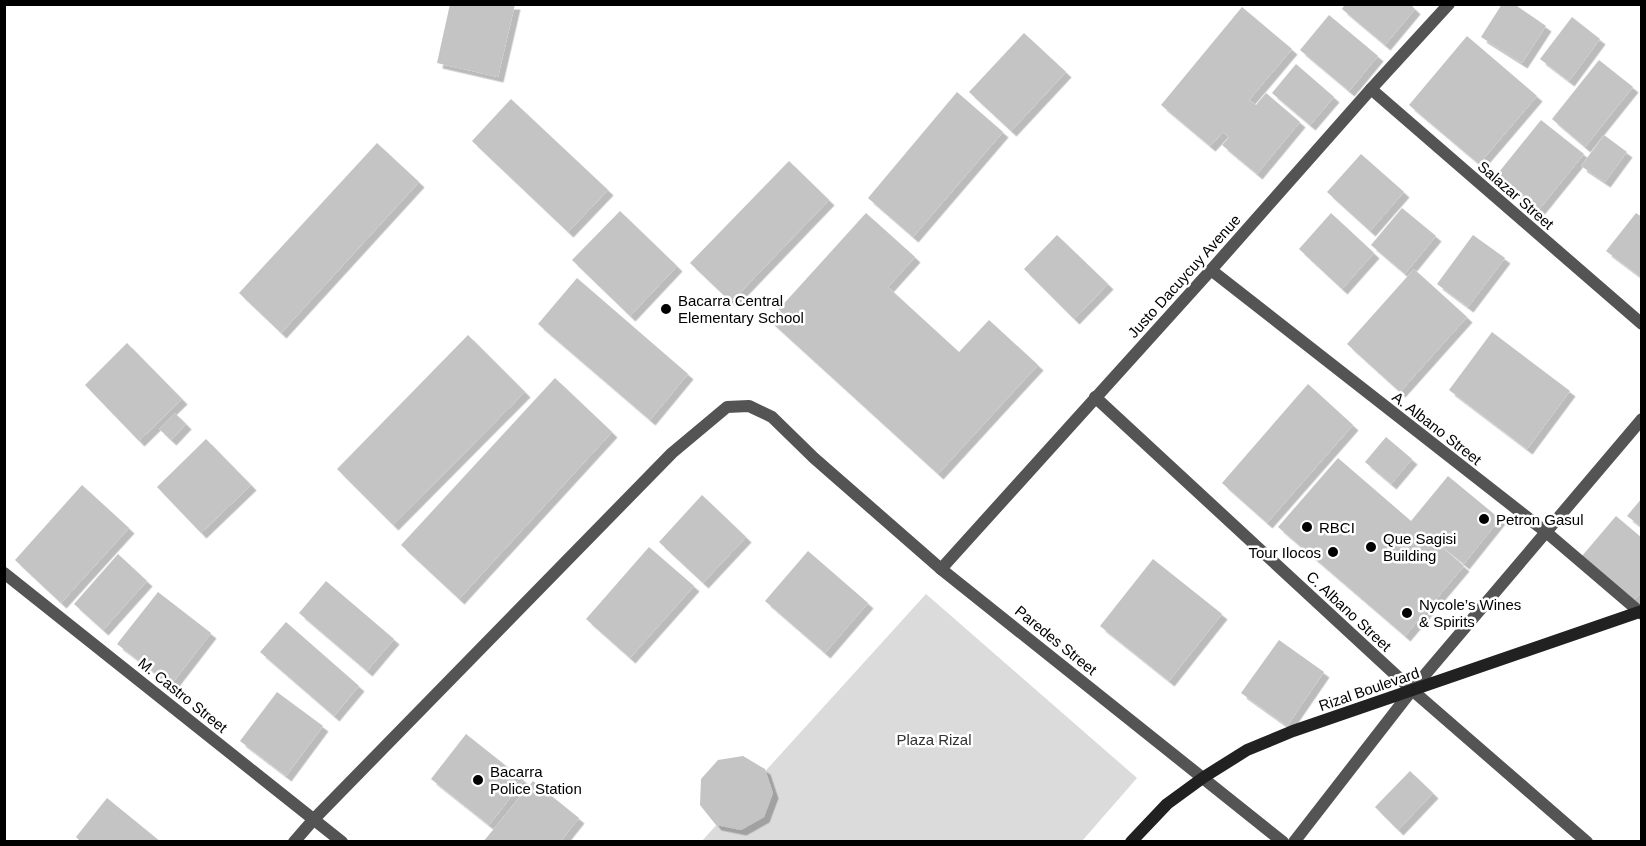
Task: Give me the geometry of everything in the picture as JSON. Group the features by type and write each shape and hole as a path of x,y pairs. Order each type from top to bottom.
{"main road":[{"name":"Rizal Boulevard","path":"1131,842 1167,804 1247,750 1293,731 1640,612"}],"street":[{"name":"Justo Dacuycuy Avenue","path":"941,569 1449,4"},
{"name":"Salazar Street","path":"1371,89 1641,324"},
{"name":"A. Albano Street","path":"1211,270 1546,532 1640,612"},
{"name":"C. Albano Street","path":"1095,397 1412,690 1587,842"},
{"name":"Paredes Street","path":"294,842 672,453 727,407 749,405 772,417 814,458 941,569 1283,842"},
{"path":"1294,842 1412,690 1641,418"},
{"name":"M. Castro Street","path":"4,573 342,842"}],"green space":[{"name":"Plaza Rizal","path":"926,594 1137,778 1082,841 701,842"}],"building":[{"path":"450,4 515,4 498,77 437,63"},
{"path":"1345,4 1410,4 1415,9 1385,45 1342,9"},
{"path":"1502,4 1514,4 1546,26 1522,63 1481,37"},
{"path":"1242,7 1292,49 1249,100 1256,105 1266,93 1300,122 1257,174 1222,145 1229,137 1223,132 1210,146 1161,105"},
{"path":"1329,15 1378,56 1349,91 1300,50"},
{"path":"1572,17 1600,39 1569,81 1540,59"},
{"path":"1024,33 1066,72 1011,131 969,92"},
{"path":"1467,36 1537,96 1479,164 1409,105"},
{"path":"1599,60 1633,87 1585,147 1552,119"},
{"path":"1296,64 1334,97 1310,125 1272,93"},
{"path":"957,92 1003,132 913,237 868,198"},
{"path":"511,99 608,190 568,232 472,141"},
{"path":"1541,120 1584,154 1537,212 1495,177"},
{"path":"1604,135 1627,152 1605,182 1581,166"},
{"path":"377,143 419,182 281,333 239,293"},
{"path":"1361,154 1404,192 1370,231 1327,192"},
{"path":"789,161 829,200 731,302 690,263"},
{"path":"1402,208 1436,236 1405,274 1371,245"},
{"path":"620,211 677,266 630,316 572,260"},
{"path":"866,213 915,257 888,287 959,352 989,320 1038,365 938,474 769,320"},
{"path":"1331,213 1374,253 1342,289 1299,249"},
{"path":"1636,213 1642,217 1642,278 1606,251"},
{"path":"1057,235 1108,284 1074,319 1024,269"},
{"path":"1473,235 1505,258 1468,307 1437,284"},
{"path":"1414,269 1467,317 1400,392 1347,344"},
{"path":"577,278 688,374 650,420 538,324"},
{"path":"1492,332 1570,391 1527,449 1449,390"},
{"path":"468,335 525,392 393,525 337,469"},
{"path":"127,343 182,399 139,441 85,385"},
{"path":"555,378 612,432 459,599 401,545"},
{"path":"1308,384 1353,425 1267,523 1222,483"},
{"path":"175,413 186,424 171,440 159,429"},
{"path":"1386,437 1412,459 1391,484 1365,462"},
{"path":"206,439 251,485 201,533 157,487"},
{"name":"Que Sagisi Building","path":"1338,458 1411,521 1448,476 1500,519 1464,564 1430,537 1464,566 1405,636 1278,527"},
{"path":"82,485 129,528 61,603 15,560"},
{"path":"702,495 746,537 703,583 659,542"},
{"path":"1642,498 1642,527 1627,516"},
{"path":"1616,516 1642,538 1642,591 1634,600 1582,556"},
{"path":"649,547 694,586 630,658 586,619"},
{"path":"808,551 868,603 825,653 765,601"},
{"path":"118,554 147,581 103,630 74,604"},
{"path":"1153,559 1222,614 1169,681 1100,626"},
{"path":"326,581 394,639 367,671 299,613"},
{"path":"158,592 211,633 171,685 117,644"},
{"path":"286,622 359,686 334,716 260,652"},
{"path":"1279,640 1324,672 1287,726 1241,693"},
{"path":"277,692 323,726 286,776 240,741"},
{"name":"Bacarra Police Station","path":"466,734 524,780 489,825 431,779"},
{"path":"743,756 765,769 773,793 764,817 741,830 716,825 700,805 701,779 718,760"},
{"path":"1410,771 1433,793 1398,830 1375,807"},
{"path":"533,781 579,818 560,842 483,842"},
{"path":"107,798 161,842 81,842 76,837"}],"place":[{"name":"Bacarra Central Elementary School","path":"666,309"},
{"name":"Petron Gasul","path":"1484,519"},
{"name":"RBCI","path":"1307,527"},
{"name":"Que Sagisi Building","path":"1371,547"},
{"name":"Tour Ilocos","path":"1333,552"},
{"name":"Nycole’s Wines & Spirits","path":"1407,613"},
{"name":"Bacarra Police Station","path":"478,780"}]}
